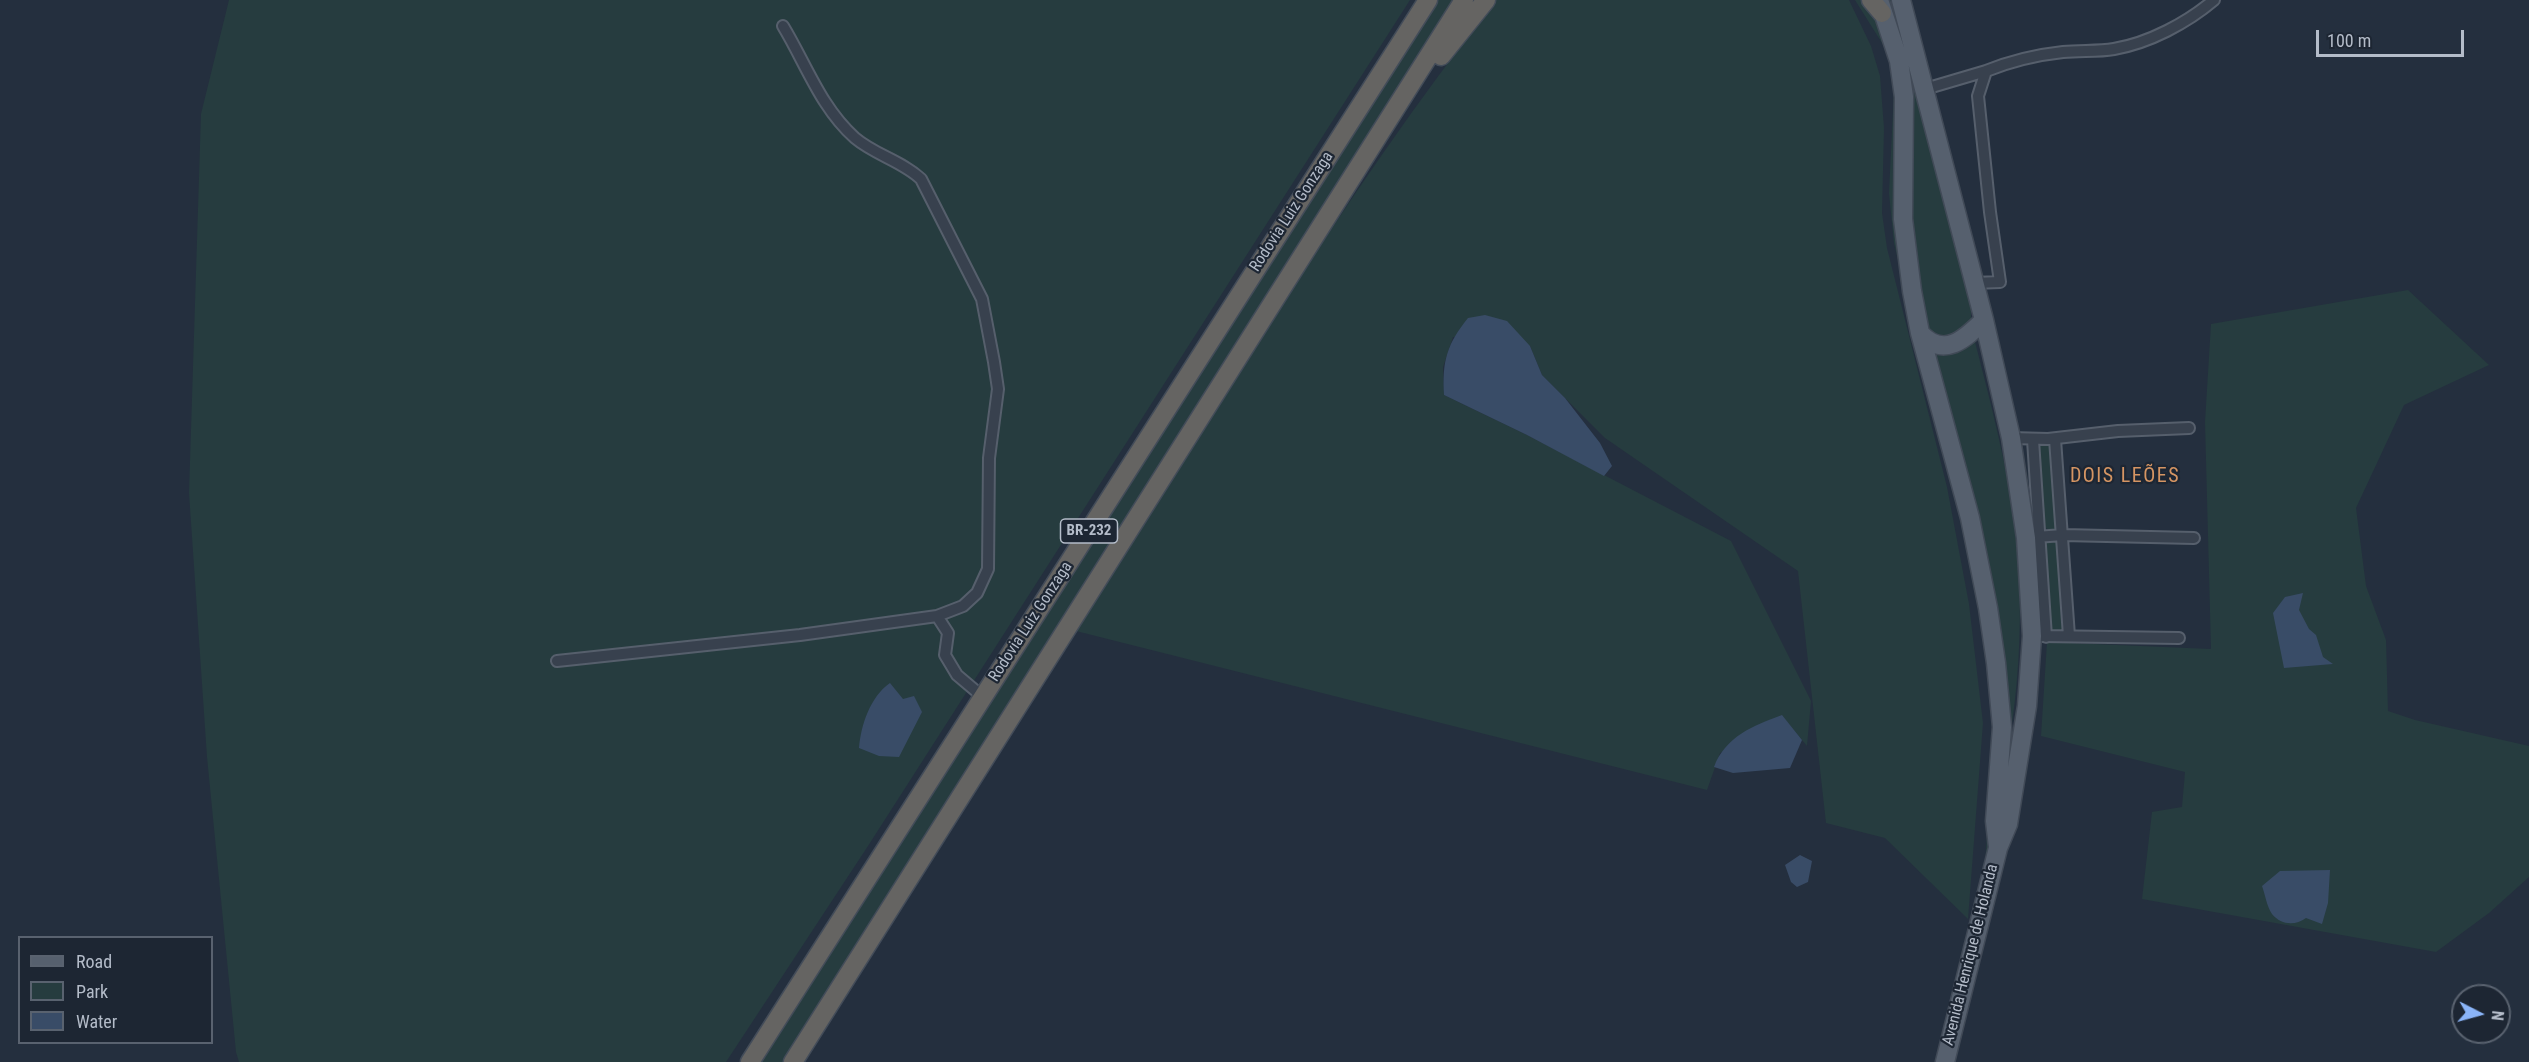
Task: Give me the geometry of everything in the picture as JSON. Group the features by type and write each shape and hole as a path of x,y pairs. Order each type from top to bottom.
{"highway":[{"name":"Rodovia Luiz Gonzaga","path":"750,1062 1428,0"},
{"name":"Rodovia Luiz Gonzaga","path":"793,1062 1464,0"},
{"path":"1394,113 1486,0"}],"main road":[{"path":"1901,0 1984,320 2033,537 2039,636 2019,768 2008,824 1998,848"},
{"path":"1877,4 1899,61 1904,97 1903,219 1912,291 1920,333 1970,518 1992,630 2002,727 1995,821 1998,848"},
{"path":"1920,333 1935,344 1951,345 1966,338 1984,320"},
{"name":"Avenida Henrique de Holanda","path":"1945,1062 1998,848"}],"street":[{"path":"1925,89 2031,56 2091,52 2130,45 2172,27 2214,0"},
{"path":"557,661 800,635 937,616 963,606 977,593 988,569 989,458 998,389 985,307 976,284 921,179 908,169 872,150 841,125 826,105 783,26"},
{"path":"1974,283 2000,282 1978,96 1986,71"},
{"path":"2011,438 2055,439 2118,431 2189,428"},
{"path":"2055,439 2069,636"},
{"path":"2033,440 2033,537 2062,535 2194,538"},
{"path":"937,616 948,633 945,655 957,675 983,697"},
{"path":"2039,636 2179,638"}],"green space":[{"path":"229,0 1410,0 868,846 726,1062 239,1062 236,1052 207,757 189,493 201,114"},
{"path":"1428,0 1464,0 787,1062 752,1062"},
{"path":"1496,0 1849,0 1871,46 1880,76 1884,128 1882,213 1887,248 1947,487 1969,604 1983,723 1968,919 1885,838 1826,823 1798,571 1605,438 1542,375 1530,346 1453,337 1443,367 1444,395 1527,435 1731,541 1811,701 1807,746 1782,716 1720,753 1707,790 1076,631 1330,231 1439,75"},
{"path":"1855,0 1892,0 1971,304 1971,328 1934,346 1973,334 1998,435 2013,513 2020,621 2015,702 2002,783 1985,863 1996,712 1988,623 1894,243 1889,193 1894,89 1887,51"},
{"path":"2408,290 2489,365 2404,405 2356,508 2366,586 2386,640 2388,711 2415,720 2529,746 2529,877 2489,913 2436,952 2142,899 2152,812 2182,807 2185,772 2041,736 2047,642 2211,649 2205,422 2211,324"},
{"path":"2046,444 2050,447 2056,525 2051,531 2044,527 2038,451 2039,445"},
{"path":"2049,540 2058,541 2063,630 2060,633 2049,631 2044,543"}],"water":[{"path":"1485,315 1507,321 1530,346 1542,375 1565,398 1600,443 1612,466 1604,476 1527,435 1444,395 1445,363 1455,336 1468,318"},
{"path":"2303,593 2299,610 2309,629 2316,635 2323,657 2333,664 2284,668 2273,613 2285,597"},
{"path":"890,683 903,699 914,696 922,712 899,757 879,756 859,748 868,712 877,696"},
{"path":"1782,715 1802,740 1790,768 1733,773 1714,767 1725,748 1742,733"},
{"path":"1800,855 1812,861 1808,882 1797,887 1791,882 1785,865"},
{"path":"2330,870 2328,903 2322,924 2306,918 2288,923 2272,914 2262,886 2280,871"}],"district":[{"name":"DOIS LEÕES","path":"2125,477"}]}
